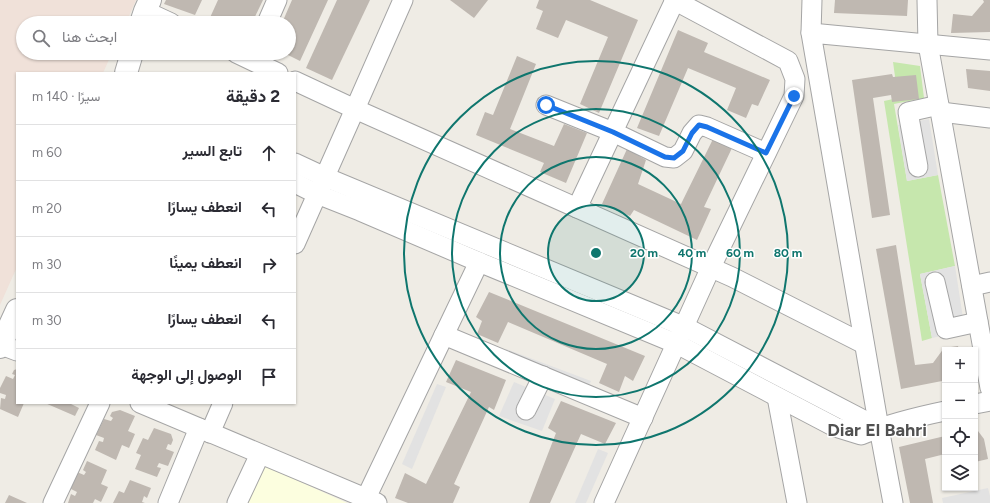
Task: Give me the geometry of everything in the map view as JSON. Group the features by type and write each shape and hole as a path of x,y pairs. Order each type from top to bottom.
{"street":[{"path":"270,16 277,0"},
{"path":"296,242 403,0"},
{"path":"577,208 674,0 788,61 795,79 794,96 711,267 604,503"},
{"path":"812,0 810,33 879,428 894,503"},
{"path":"927,0 928,44 990,388"},
{"path":"146,11 156,16"},
{"path":"810,33 990,50"},
{"path":"126,72 130,60"},
{"path":"256,60 276,72"},
{"path":"296,81 732,276 864,344"},
{"path":"546,105 613,132 665,157 674,158 683,151 692,133 699,125 707,127 766,153"},
{"path":"918,167 908,112 940,109 990,118"},
{"path":"296,164 321,186 360,211 677,344 835,427 861,435 879,428 942,412"},
{"path":"296,184 321,186 685,327 879,428"},
{"path":"142,404 371,501 444,335 479,262"},
{"path":"935,282 946,329 978,322"},
{"path":"972,286 990,282"},
{"path":"6,347 16,313"},
{"path":"444,335 643,418"},
{"path":"527,410 544,376"},
{"path":"777,397 797,503"},
{"path":"978,403 990,401"},
{"path":"53,503 100,404"},
{"path":"168,503 205,430 222,404"},
{"path":"237,503 260,454"}],"shaded area":[{"path":"0,0 136,0 129,16 16,16 16,60 109,60 103,72 16,72 16,269 0,305"},
{"path":"929,119 938,175 907,181 898,125"},
{"path":"955,266 965,331 932,338 920,274"},
{"path":"506,349 591,381 581,400 497,366"},
{"path":"514,382 555,399 542,431 499,416"},
{"path":"437,384 446,387 412,469 402,464"},
{"path":"598,449 608,453 586,503 575,503"},
{"path":"261,464 347,503 243,503"},
{"path":"988,488 990,503 943,503 942,498"}],"green space":[{"path":"893,62 920,66 924,98 894,104 907,181 938,175 955,266 920,274 932,338 922,341 884,101 898,98"}],"building":[{"path":"166,0 202,0 195,15 164,4"},
{"path":"218,0 263,0 255,16 211,16"},
{"path":"292,0 328,0 300,61 296,59 296,16 285,16"},
{"path":"337,0 370,0 332,80 306,68"},
{"path":"450,0 488,0 474,18"},
{"path":"539,0 590,0 638,20 599,113 580,104 608,37 566,20 558,38 536,29 543,11 536,8"},
{"path":"835,0 908,0 907,16 834,13"},
{"path":"983,0 990,0 990,32 951,33 953,14 972,16 984,2"},
{"path":"678,30 708,43 704,52 770,80 758,106 752,104 746,118 727,110 736,88 688,68 659,136 637,128"},
{"path":"517,56 536,64 510,129 554,146 564,124 587,133 566,183 540,172 544,163 476,135 485,112 493,115"},
{"path":"966,69 990,71 990,91 968,88"},
{"path":"892,74 893,77 916,75 919,99 892,102 891,95 873,98 890,215 872,218 852,80"},
{"path":"713,139 732,148 704,207 711,209 697,240 634,210 630,216 602,204 627,149 646,160 638,184 681,204"},
{"path":"896,245 915,365 933,363 942,351 942,381 901,389 876,249"},
{"path":"489,292 645,356 633,381 625,376 619,392 599,383 607,364 508,322 498,343 477,334 482,321 476,317"},
{"path":"456,360 506,380 494,410 489,407 454,484 460,487 453,503 408,503 395,498 405,473 426,484 471,392 446,382"},
{"path":"16,369 16,404 24,404 18,417 0,409 1,398 5,399 6,395 0,393 0,388 6,376 13,379 15,375 12,374"},
{"path":"561,401 616,423 605,444 581,434 550,503 529,503 556,433 548,428"},
{"path":"47,404 71,404 79,408 75,416"},
{"path":"120,410 135,416 128,431 135,434 129,448 122,445 116,460 95,450 99,441 103,442 104,438 96,435 104,419 111,421 113,418 110,416 112,412"},
{"path":"154,428 171,434 173,440 171,445 168,444 166,449 174,452 168,466 159,463 157,467 161,468 157,477 135,469 141,455 136,453 143,438 148,440"},
{"path":"978,431 984,439 988,459 978,461"},
{"path":"942,437 942,455 925,459 933,503 910,503 899,447"},
{"path":"87,461 107,470 101,484 108,487 101,502 95,499 93,503 68,503 71,494 75,496 77,492 69,488 77,472 84,475 86,472 83,470"},
{"path":"130,480 151,488 147,498 144,496 142,502 145,503 113,503 119,491 124,493"},
{"path":"9,495 27,503 5,503"}],"district":[{"name":"Diar El Bahri","path":"877,430"}],"route":[{"path":"546,105 613,132 665,157 674,158 683,151 692,133 699,125 707,127 766,153 794,96"}]}
